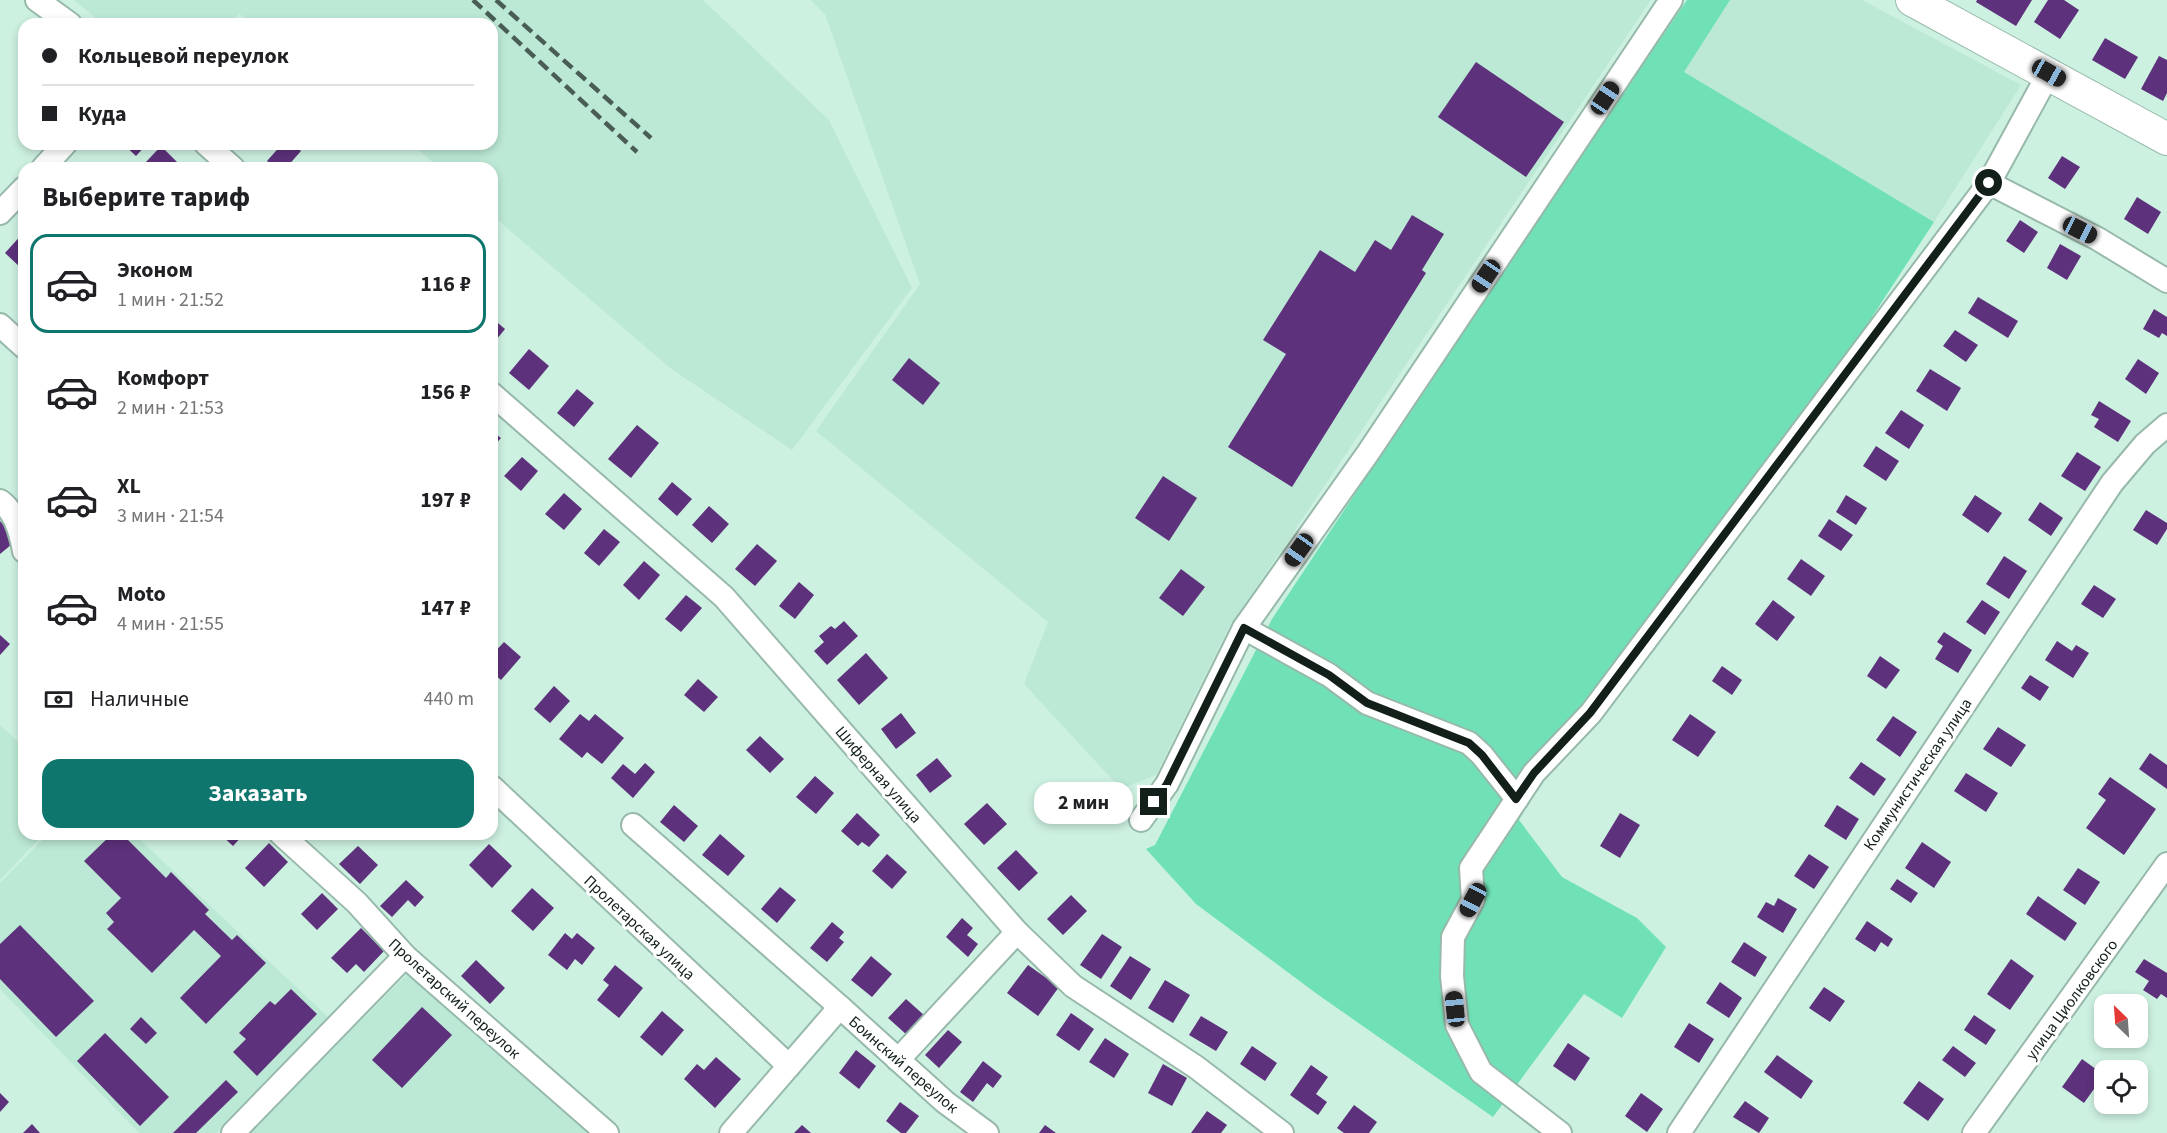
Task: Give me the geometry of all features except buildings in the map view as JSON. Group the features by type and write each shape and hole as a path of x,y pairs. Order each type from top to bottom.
{"main road":[{"path":"1912,0 2167,138"}],"street":[{"path":"37,0 61,18"},
{"path":"1141,820 1167,784 1244,628 1368,453 1671,0"},
{"path":"1560,1133 1481,1072 1457,1025 1452,976 1453,937 1473,900 1471,868 1534,773 1590,713 1989,183 2049,73"},
{"path":"48,162 59,150"},
{"path":"213,150 227,162"},
{"path":"1989,183 2098,239 2167,281"},
{"path":"0,213 18,194"},
{"path":"0,325 18,342"},
{"name":"Шиферная улица","path":"498,399 724,597 1017,932 1073,986 1196,1067 1282,1133"},
{"name":"Коммунистическая улица","path":"1679,1133 2112,483 2145,444 2167,425"},
{"path":"0,501 18,527"},
{"path":"1244,628 1329,675 1367,703 1469,743 1482,755 1516,799"},
{"name":"Пролетарская улица","path":"498,794 789,1066"},
{"path":"633,825 840,1007"},
{"name":"Пролетарский переулок","path":"288,840 357,903 405,956 607,1133"},
{"name":"улица Циолковского","path":"1974,1133 2167,864"},
{"path":"898,1060 1017,932"},
{"path":"233,1133 405,956"},
{"name":"Боинский переулок","path":"731,1133 840,1007 945,1102 987,1133"}],"shaded area":[{"path":"74,0 703,0 829,120 912,288 792,450 670,368 498,220 498,162 432,162 419,150 498,150 498,18 245,18 239,14 234,18 96,18"},
{"path":"811,0 1651,0 1227,631 1156,775 1121,789 1024,684 1048,622 816,431 920,284 825,14"},
{"path":"1730,0 1862,0 2021,85 1934,222 1683,72"},
{"path":"0,725 18,742 18,840 38,840 0,880"},
{"path":"42,840 140,840 328,1017 217,1133 139,1133 0,989 0,883"},
{"path":"409,972 588,1133 249,1133"}],"green space":[{"path":"1687,0 1730,0 1684,72 1934,222 1857,340 1690,572 1591,695 1519,820 1562,877 1637,918 1666,947 1622,1018 1584,994 1493,1117 1317,994 1196,904 1146,849 1155,845 1272,619 1551,198"}],"railway":[{"path":"473,0 492,18"},
{"path":"496,0 651,138"},
{"path":"498,23 637,152"}],"route":[{"path":"1154,802 1167,784 1244,628 1329,675 1367,703 1449,733 1469,743 1482,755 1516,799 1534,773 1590,713 1989,183"}]}
